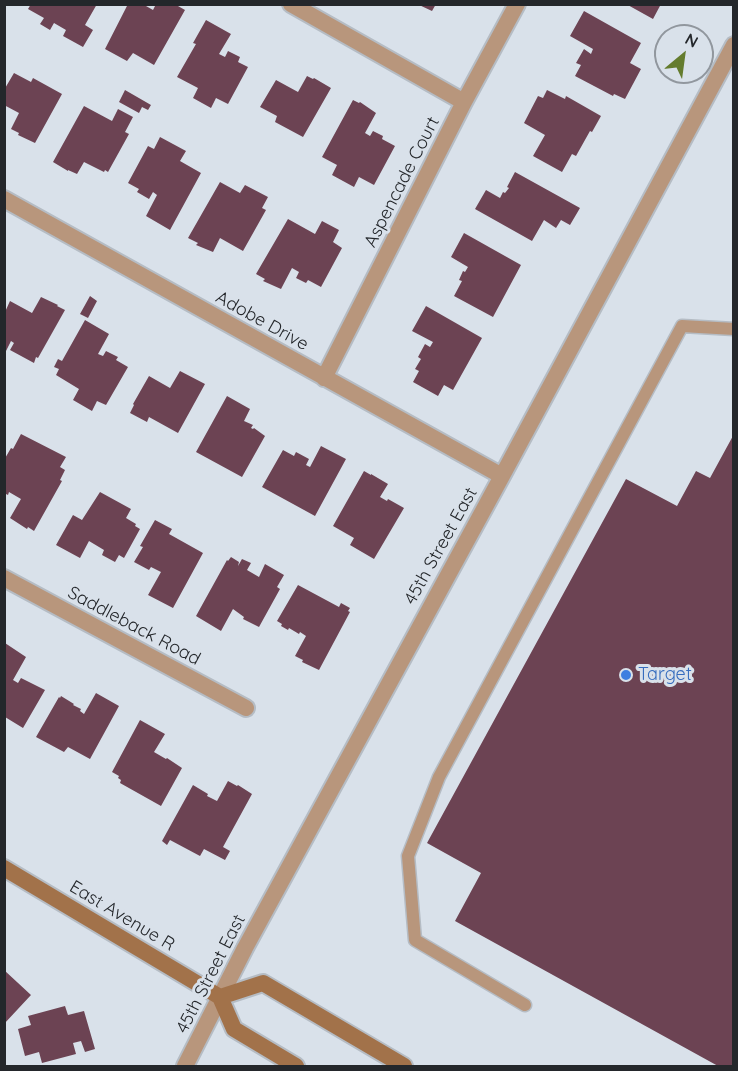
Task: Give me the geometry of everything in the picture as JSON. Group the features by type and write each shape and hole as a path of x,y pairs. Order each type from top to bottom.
{"main road":[{"name":"East Avenue R","path":"4,868 220,997"},
{"path":"296,1066 234,1029 220,997 262,983 404,1066"}],"street":[{"path":"291,4 464,102"},
{"name":"Aspencade Court","path":"324,378 464,102 517,4"},
{"name":"45th Street East","path":"185,1066 220,997 734,45"},
{"name":"Adobe Drive","path":"4,199 502,476"},
{"name":"Saddleback Road","path":"4,578 246,708"}],"lane":[{"path":"525,1005 416,940 408,856 439,777 682,326 734,329"}],"building":[{"path":"31,4 97,4 85,25 93,30 83,47 63,36 66,30 54,23 50,30 40,24 44,18 28,9"},
{"path":"128,4 147,4 146,6 153,10 156,4 179,4 178,6 185,10 154,65 133,53 127,61 105,49"},
{"path":"417,4 436,4 432,11"},
{"path":"626,4 661,4 653,19"},
{"path":"584,11 641,43 630,63 641,69 625,99 614,94 613,96 575,76 581,65 576,63 584,49 591,54 593,49 570,36"},
{"path":"206,20 231,34 219,54 225,57 228,51 240,57 238,62 248,67 228,104 216,98 211,108 193,98 198,88 177,77 196,44 193,43"},
{"path":"14,73 31,82 33,78 62,94 35,143 11,129 19,113 4,105 4,90"},
{"path":"307,76 331,88 303,137 275,122 277,116 260,107 276,80 298,92"},
{"path":"125,90 151,105 148,110 142,107 139,113 119,102"},
{"path":"547,90 565,99 566,96 601,116 576,156 572,154 562,172 533,156 545,135 524,123 538,96 543,98"},
{"path":"353,100 376,113 365,133 370,136 373,131 395,146 374,185 359,177 354,187 332,175 337,165 322,157"},
{"path":"84,106 112,121 118,109 133,117 125,132 129,134 108,172 84,162 77,174 53,162"},
{"path":"160,137 186,151 180,161 201,173 170,230 146,216 157,195 153,192 149,199 137,192 139,189 128,183 148,146 154,149"},
{"path":"515,172 580,208 570,225 561,220 556,228 544,220 532,241 475,209 486,190 500,198 509,188 507,187"},
{"path":"220,182 240,193 245,185 268,197 262,208 266,210 243,251 220,238 213,252 196,245 198,243 188,238"},
{"path":"288,219 315,234 322,221 339,230 333,242 342,248 321,287 308,280 306,283 296,278 299,272 292,268 281,289 263,281 265,279 256,274"},
{"path":"464,233 521,265 493,317 454,296 462,281 459,280 463,271 465,272 468,267 451,257"},
{"path":"90,296 97,301 88,318 80,314"},
{"path":"41,297 65,310 38,358 36,357 34,363 10,350 14,343 11,341 5,353 5,312 10,301 32,313"},
{"path":"426,306 482,338 453,390 444,385 438,396 413,382 419,371 415,369 421,359 418,357 425,344 430,347 433,342 412,331"},
{"path":"85,320 109,334 98,354 103,356 106,351 118,357 116,360 128,367 106,405 97,401 92,411 73,400 79,389 56,375 59,369 54,367 58,359 62,361"},
{"path":"180,371 205,384 178,433 149,417 147,422 130,413 149,376 170,388"},
{"path":"227,396 250,409 244,421 253,425 251,428 265,436 242,477 196,452"},
{"path":"21,434 66,457 60,467 65,470 60,480 62,481 34,531 10,518 21,499 9,492 8,495 4,493 4,460"},
{"name":"Target","path":"734,434 734,1066 718,1066 455,921 481,873 427,843 626,479 677,506 696,471 710,478"},
{"path":"321,446 346,459 315,516 262,487 283,450 294,456 296,452 309,459 306,465 310,467"},
{"path":"364,471 388,484 380,497 404,508 374,559 350,545 354,538 333,526"},
{"path":"100,492 131,509 126,518 140,529 124,558 119,555 115,562 102,555 104,550 89,541 80,558 56,545 73,515 82,520"},
{"path":"155,520 172,529 169,534 203,553 173,608 148,595 161,572 151,567 149,570 134,562"},
{"path":"231,557 239,562 238,566 242,559 251,563 247,570 259,577 265,564 284,575 277,587 280,589 259,627 243,619 244,617 233,609 221,631 196,616 227,560"},
{"path":"298,585 339,607 341,603 350,608 319,670 295,656 306,636 289,628 288,630 277,621"},
{"path":"5,643 26,657 13,680 18,683 21,678 45,690 23,728 5,717"},
{"path":"96,693 119,706 90,759 68,747 64,752 36,737 59,697 74,704 84,714"},
{"path":"140,720 165,734 154,752 182,768 161,806 120,783 119,776 112,772"},
{"path":"228,781 252,794 223,847 230,851 225,860 204,849 200,856 170,840 167,845 162,841 193,785 217,801"},
{"path":"4,970 31,995 4,1024"},
{"path":"65,1006 68,1015 84,1011 95,1049 85,1052 81,1041 73,1043 76,1054 42,1063 39,1052 25,1056 18,1029 31,1025 28,1016"}],"place":[{"name":"Target","path":"626,675"}]}
